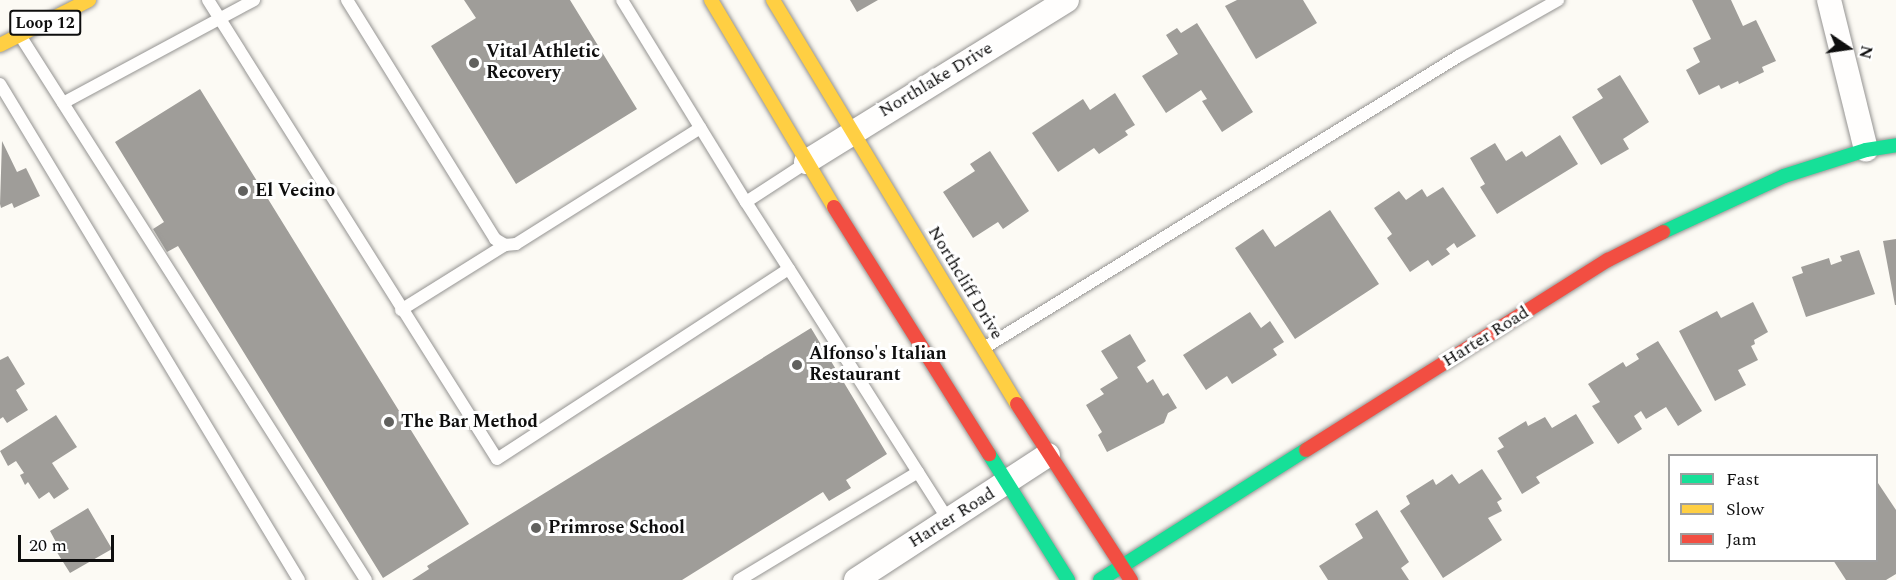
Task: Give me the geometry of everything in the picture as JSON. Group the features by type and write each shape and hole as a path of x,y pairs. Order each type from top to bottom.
{"street":[{"name":"Loop 12","path":"0,45 89,0"},
{"path":"711,0 807,162 1068,580"},
{"name":"Northcliff Drive","path":"773,0 1048,455 1131,580"},
{"name":"Northlake Drive","path":"807,162 853,131 1067,0"},
{"path":"1829,0 1866,150"},
{"name":"Harter Road","path":"1100,580 1608,260 1704,211 1774,181 1866,150 1896,145"},
{"name":"Harter Road","path":"856,580 1048,455"}],"lane":[{"path":"208,0 401,310 497,459 789,269"},
{"path":"63,103 221,20 254,0"},
{"path":"347,0 495,239 506,245"},
{"path":"622,0 746,202 948,520"},
{"path":"983,348 1459,56 1558,0"},
{"path":"20,36 366,580"},
{"path":"0,84 299,580"},
{"path":"401,310 506,245 516,244 700,128"},
{"path":"746,202 807,162"},
{"path":"739,580 918,472"}],"building":[{"path":"464,0 570,0 637,109 516,184 431,46 476,18"},
{"path":"850,0 878,0 857,12"},
{"path":"1237,0 1303,0 1317,23 1256,59 1225,6"},
{"path":"1692,0 1731,0 1743,26 1756,20 1776,61 1762,67 1764,72 1739,84 1738,81 1721,89 1719,85 1699,95 1686,70 1700,62 1693,48 1711,39"},
{"path":"1197,23 1253,112 1222,132 1202,101 1207,99 1201,90 1166,113 1142,76 1178,54 1166,35 1177,28 1181,33"},
{"path":"1620,75 1649,122 1623,139 1629,149 1601,165 1572,117 1603,98 1597,89"},
{"path":"200,89 469,524 383,578 178,246 167,252 153,229 164,222 115,142"},
{"path":"1115,93 1135,125 1125,131 1128,135 1099,154 1094,148 1058,172 1032,133 1083,99 1090,110"},
{"path":"1560,135 1578,164 1497,214 1480,187 1485,184 1470,158 1495,143 1506,161 1522,151 1526,157"},
{"path":"2,141 17,172 26,168 40,196 14,208 12,203 1,208 0,204"},
{"path":"990,151 1029,211 1003,229 998,222 973,238 943,192 975,171 970,164"},
{"path":"1443,187 1476,236 1457,248 1454,243 1446,249 1450,254 1432,266 1428,260 1410,272 1387,238 1392,234 1374,208 1399,191 1406,200 1422,189 1427,197"},
{"path":"1330,210 1379,284 1295,339 1235,248 1263,229 1275,247"},
{"path":"1896,239 1896,305 1895,305 1883,241"},
{"path":"1859,250 1875,294 1806,317 1792,277 1803,273 1801,267 1829,258 1831,265 1842,261 1840,256"},
{"path":"1753,302 1768,332 1754,340 1755,344 1751,346 1758,360 1738,370 1746,385 1715,401 1679,331 1717,311 1721,318"},
{"path":"1250,312 1261,328 1270,321 1284,342 1273,349 1277,355 1232,384 1227,376 1206,390 1183,355"},
{"path":"811,328 887,454 846,480 851,488 829,501 823,492 682,580 412,580 429,569 427,566"},
{"path":"1130,334 1146,361 1137,367 1147,383 1153,379 1163,396 1168,393 1177,408 1168,413 1164,423 1107,452 1098,435 1102,432 1086,405 1104,394 1100,389 1118,378 1101,351"},
{"path":"1658,341 1702,411 1678,426 1666,407 1646,419 1641,411 1634,416 1642,429 1618,444 1592,406 1600,402 1588,384 1623,362 1626,367 1639,359 1636,354"},
{"path":"8,356 25,384 16,390 28,410 7,423 3,417 0,419 0,360"},
{"path":"1576,414 1594,443 1536,477 1540,483 1522,494 1497,451 1504,447 1498,438 1526,421 1528,426 1545,417 1552,428"},
{"path":"56,415 77,447 52,463 69,489 54,499 49,492 39,499 28,482 25,485 20,475 24,473 16,461 8,466 0,451"},
{"path":"1482,469 1502,499 1497,502 1502,511 1488,518 1502,540 1443,578 1400,511 1410,504 1406,496 1433,479 1436,485 1452,474 1459,484"},
{"path":"1878,483 1896,510 1896,574 1886,580 1846,580 1834,562 1878,562"},
{"path":"88,508 112,549 70,573 53,546 57,544 50,531"},
{"path":"1377,510 1409,562 1401,568 1409,580 1328,580 1319,566 1363,538 1355,524"}],"traffic: fast":[{"path":"1663,232 1784,176 1866,150 1896,145"},
{"path":"1100,580 1306,450"},
{"path":"989,454 1068,580"}],"traffic: slow":[{"path":"0,45 89,0"},
{"path":"711,0 834,207"},
{"path":"773,0 1017,404"}],"traffic: jam":[{"path":"834,207 989,454"},
{"path":"1306,450 1608,260 1663,232"},
{"path":"1017,404 1131,580"}],"place":[{"name":"Vital Athletic Recovery","path":"474,63"},
{"name":"El Vecino","path":"243,191"},
{"name":"Alfonso's Italian Restaurant","path":"797,365"},
{"name":"The Bar Method","path":"389,422"},
{"name":"Primrose School","path":"536,528"}]}
